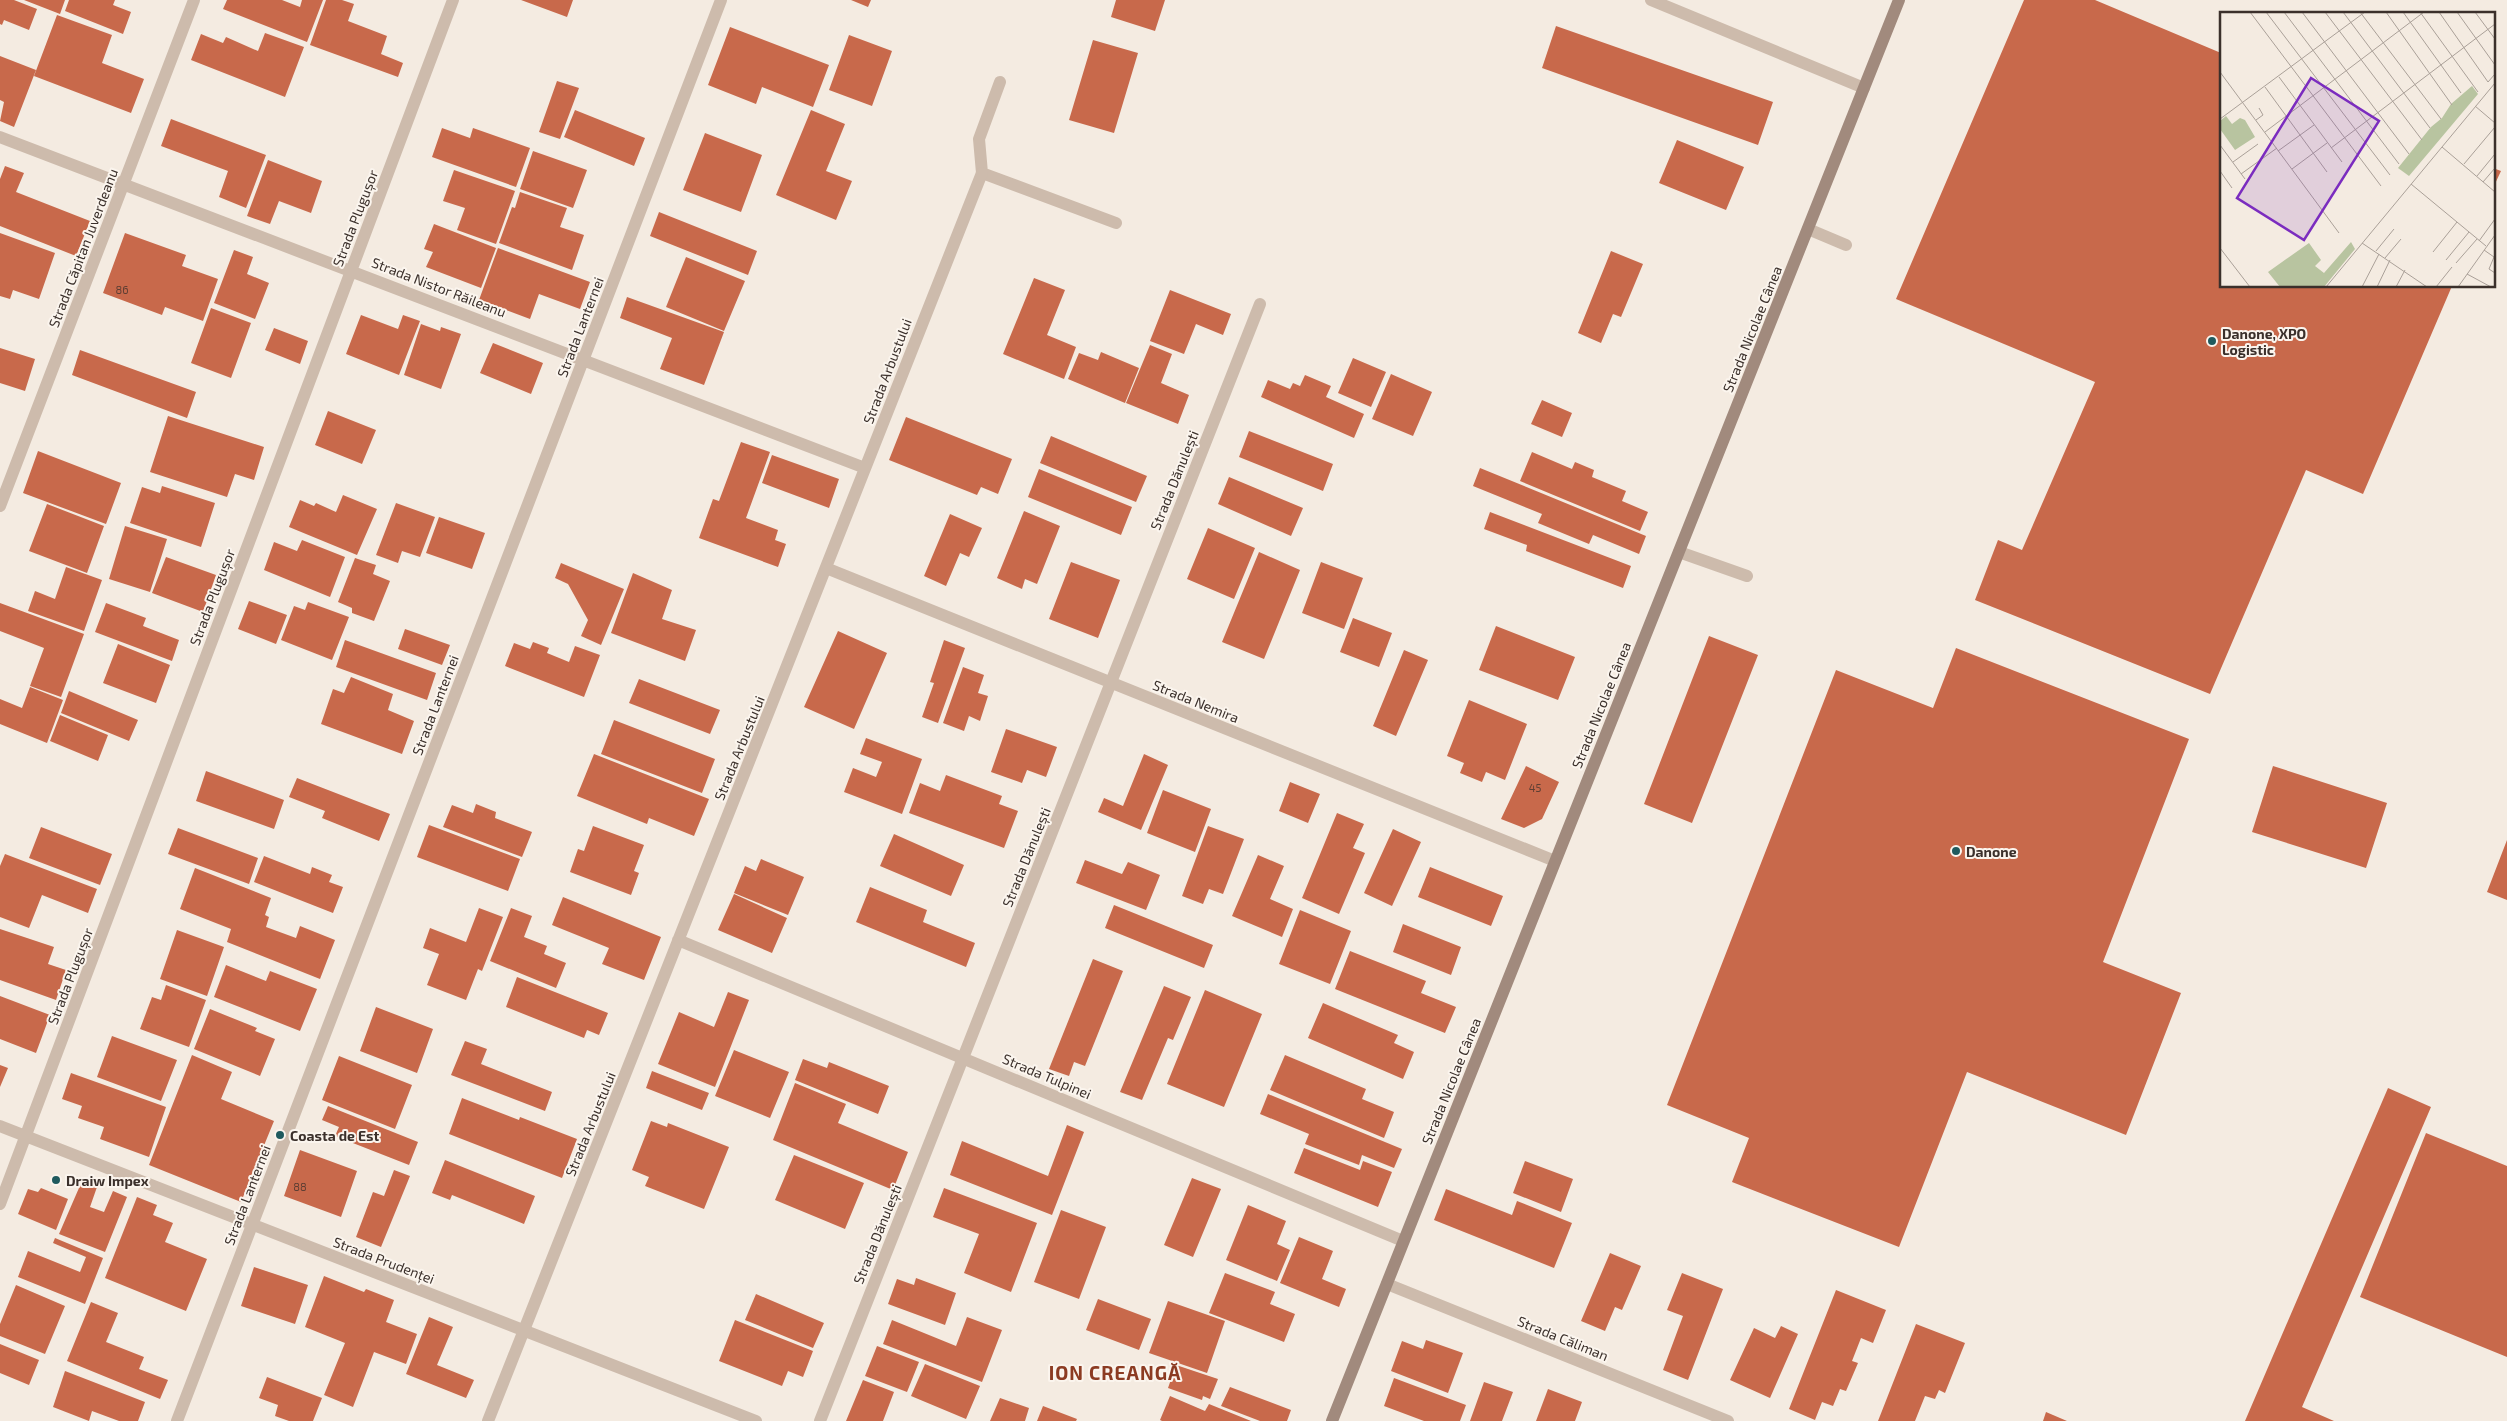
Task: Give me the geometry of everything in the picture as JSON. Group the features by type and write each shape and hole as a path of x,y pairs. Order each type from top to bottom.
{"street":[{"name":"Strada Căpitan Juverdeanu","path":"0,506 194,0"},
{"name":"Strada Plugușor","path":"0,1204 453,0"},
{"name":"Strada Lanternei","path":"177,1421 721,0"},
{"path":"1651,0 1864,88"},
{"name":"Strada Nicolae Cânea","path":"1332,1421 1899,0"},
{"name":"Strada Arbustului","path":"488,1421 982,173 979,138 1000,82"},
{"name":"Strada Nistor Răileanu","path":"0,137 865,468"},
{"path":"982,173 1116,223"},
{"path":"1808,229 1846,245"},
{"name":"Strada Dănulești","path":"820,1421 1260,304"},
{"path":"1679,552 1747,576"},
{"name":"Strada Nemira","path":"826,568 1555,861"},
{"name":"Strada Tulpinei","path":"678,940 1404,1241"},
{"name":"Strada Prudenței","path":"0,1126 756,1421"},
{"name":"Strada Căliman","path":"1386,1284 1728,1421"}],"building":[{"path":"0,0 14,0 37,9 29,30 4,20 2,25 0,24"},
{"path":"24,0 65,0 60,14"},
{"path":"69,0 115,0 113,5 131,12 123,34 65,11"},
{"path":"227,0 282,0 300,7 302,0 323,0 307,42 223,9"},
{"path":"326,0 342,0 354,4 348,21 387,36 381,54 403,63 398,77 310,45"},
{"path":"521,0 573,0 567,17"},
{"path":"851,0 871,0 868,7"},
{"path":"1116,0 1165,0 1155,31 1111,17"},
{"name":"Danone, XPO Logistic","path":"2024,0 2095,0 2220,53 2220,288 2451,288 2363,494 2306,470 2210,694 1975,600 1998,540 2022,550 2095,382 1896,299"},
{"path":"57,15 112,35 102,63 144,79 131,113 34,76"},
{"path":"1556,26 1773,102 1758,145 1542,68"},
{"path":"730,27 829,65 813,107 762,87 756,104 708,85"},
{"path":"265,33 304,47 285,97 191,60 201,34 223,43 226,37 258,51"},
{"path":"849,35 892,51 872,106 829,90"},
{"path":"1093,40 1138,53 1114,133 1069,120"},
{"path":"0,56 36,70 14,127 0,121 4,102 0,100"},
{"path":"557,81 579,88 560,139 539,132"},
{"path":"575,110 645,138 634,166 564,137"},
{"path":"811,110 845,124 826,171 852,181 836,220 776,195"},
{"path":"171,119 266,155 246,208 219,197 228,171 161,146"},
{"path":"442,128 470,138 473,128 530,148 516,187 432,157"},
{"path":"705,133 762,155 741,212 683,190"},
{"path":"1677,140 1744,167 1726,210 1659,183"},
{"path":"533,151 587,170 573,208 520,189"},
{"path":"268,160 322,181 311,213 279,201 270,224 247,216"},
{"path":"5,166 24,173 16,192 90,221 76,256 0,226 0,179"},
{"path":"2494,168 2501,171 2494,186"},
{"path":"454,170 515,191 496,244 457,230 465,208 443,201"},
{"path":"520,192 567,208 560,227 584,235 572,270 499,243 512,207 515,208"},
{"path":"659,212 757,251 748,275 650,236"},
{"path":"434,224 496,248 481,288 426,267 433,252 424,249"},
{"path":"0,233 55,253 39,299 13,290 10,299 0,296"},
{"path":"125,233 186,255 182,266 218,279 203,321 165,307 162,315 103,293"},
{"path":"498,248 590,282 580,309 539,294 530,319 479,300"},
{"path":"234,250 253,257 247,274 269,283 255,319 214,303"},
{"path":"1611,251 1643,264 1621,317 1613,314 1601,343 1578,333"},
{"path":"686,257 745,281 724,331 666,307"},
{"path":"1034,278 1065,290 1047,335 1076,347 1064,379 1003,354"},
{"path":"1170,290 1231,314 1223,335 1196,324 1184,354 1150,341"},
{"path":"627,297 724,332 704,385 660,369 672,338 620,318"},
{"path":"211,308 251,323 231,378 191,363"},
{"path":"361,315 398,329 403,315 420,321 399,375 346,354"},
{"path":"421,324 440,331 441,327 461,334 441,389 404,375"},
{"path":"274,328 308,341 300,364 265,350"},
{"path":"493,343 543,363 531,394 480,373"},
{"path":"1150,345 1172,354 1161,383 1189,395 1178,424 1126,403"},
{"path":"0,348 35,359 25,391 0,383"},
{"path":"80,350 196,392 187,418 72,375"},
{"path":"1101,352 1139,368 1125,403 1068,379 1079,353 1098,360"},
{"path":"1353,358 1386,372 1371,407 1338,393"},
{"path":"1391,374 1432,392 1413,436 1372,419"},
{"path":"1305,375 1331,386 1326,397 1364,414 1354,438 1261,397 1268,380 1290,389 1293,383 1300,386"},
{"path":"1542,400 1572,413 1562,437 1531,424"},
{"path":"328,411 376,430 362,464 315,445"},
{"path":"168,416 264,447 254,480 235,474 227,497 150,472"},
{"path":"906,417 1012,459 998,494 981,487 977,495 889,460"},
{"path":"1249,431 1333,464 1323,491 1239,457"},
{"path":"1051,436 1147,476 1136,502 1040,463"},
{"path":"741,442 770,452 746,518 778,530 775,540 786,544 778,567 699,538 713,499 719,501"},
{"path":"38,451 121,483 106,524 23,493"},
{"path":"1532,452 1572,469 1575,462 1594,470 1592,477 1626,491 1622,501 1648,512 1640,531 1520,481"},
{"path":"772,455 839,479 829,508 762,483"},
{"path":"1480,468 1646,536 1639,554 1593,535 1589,544 1538,523 1542,514 1473,486"},
{"path":"1039,469 1132,507 1121,535 1028,497"},
{"path":"1229,477 1303,508 1291,536 1218,504"},
{"path":"162,486 215,503 201,547 130,523 142,487 160,493"},
{"path":"343,495 377,509 357,555 289,527 300,500 314,506 316,503 336,512"},
{"path":"396,503 435,517 420,557 402,551 398,563 376,555"},
{"path":"47,504 104,526 87,573 29,551"},
{"path":"1024,511 1060,526 1037,584 1025,579 1022,589 997,578"},
{"path":"1490,512 1631,566 1623,588 1526,551 1527,545 1484,529"},
{"path":"950,514 982,528 969,557 960,553 946,586 924,576"},
{"path":"439,517 485,533 472,569 426,553"},
{"path":"125,526 167,539 150,592 109,579"},
{"path":"1208,528 1255,548 1234,599 1187,579"},
{"path":"302,540 345,557 330,597 264,570 274,542 297,551"},
{"path":"1259,552 1300,570 1264,659 1222,642"},
{"path":"166,557 216,575 203,612 152,593"},
{"path":"355,558 376,565 373,574 390,581 374,621 352,613 352,608 338,602"},
{"path":"1071,562 1120,580 1098,638 1049,619"},
{"path":"1321,562 1363,578 1344,629 1302,613"},
{"path":"561,563 624,589 601,645 581,636 588,620 568,584 555,578"},
{"path":"66,567 102,580 84,631 28,611 35,591 55,599"},
{"path":"633,573 672,590 662,619 696,630 685,661 611,633"},
{"path":"249,601 287,615 276,644 238,629"},
{"path":"308,602 349,617 332,660 281,640 294,606 305,610"},
{"path":"0,603 84,634 61,697 30,686 44,648 0,631"},
{"path":"106,603 146,618 143,626 179,640 172,661 95,632"},
{"path":"1353,618 1392,633 1379,667 1340,652"},
{"path":"1496,626 1575,657 1558,700 1479,670"},
{"path":"405,629 450,645 442,665 398,649"},
{"path":"838,631 887,653 854,729 804,707"},
{"path":"1709,636 1758,655 1692,823 1644,804"},
{"path":"345,640 436,673 427,700 336,667"},
{"path":"944,640 965,648 938,723 922,717 934,683 930,682"},
{"path":"533,642 549,648 547,653 569,662 575,646 600,655 584,697 505,666 514,643 530,649"},
{"path":"118,644 170,665 156,703 103,683"},
{"name":"Danone","path":"1956,648 2189,739 2103,962 2181,993 2126,1135 1967,1072 1899,1247 1732,1182 1749,1138 1667,1105 1836,670 1933,708"},
{"path":"1404,650 1428,660 1396,736 1373,726"},
{"path":"963,667 984,675 978,693 988,696 980,721 969,716 964,731 943,723"},
{"path":"351,677 393,694 388,710 414,721 402,754 321,724 333,689 344,693"},
{"path":"639,679 720,710 710,734 629,703"},
{"path":"30,687 63,700 47,743 0,724 0,699 22,708"},
{"path":"69,691 138,720 129,741 61,713"},
{"path":"1469,700 1527,724 1505,780 1486,772 1482,782 1460,773 1464,763 1447,756"},
{"path":"60,715 108,735 98,761 50,741"},
{"path":"614,720 715,759 702,793 601,754"},
{"path":"1006,729 1057,747 1046,777 1027,770 1022,783 991,772"},
{"path":"866,738 922,759 902,814 844,792 853,768 876,777 882,762 860,754"},
{"path":"594,754 709,799 694,836 649,818 647,824 577,796"},
{"path":"1144,754 1168,765 1141,830 1098,812 1104,798 1123,806"},
{"path":"1526,766 1559,782 1542,819 1524,828 1501,819"},
{"path":"2273,766 2387,803 2366,868 2252,832"},
{"path":"206,771 284,800 274,829 196,801"},
{"path":"946,775 1002,796 999,804 1018,811 1004,848 909,813 920,783 940,791"},
{"path":"297,778 390,814 379,841 322,818 325,811 289,797"},
{"path":"1290,782 1320,794 1308,823 1279,811"},
{"path":"1163,790 1211,809 1195,852 1147,833"},
{"path":"476,804 496,812 495,818 532,832 522,857 443,827 452,805 473,813"},
{"path":"1337,813 1364,824 1353,848 1365,853 1339,914 1302,898"},
{"path":"429,825 520,859 508,891 417,857"},
{"path":"593,826 644,845 634,871 639,873 631,895 570,872 578,849 584,851"},
{"path":"1208,826 1244,839 1223,894 1209,889 1203,904 1182,896"},
{"path":"41,827 112,854 100,885 29,858"},
{"path":"178,828 258,858 249,884 168,854"},
{"path":"1393,829 1421,842 1392,906 1364,893"},
{"path":"894,834 964,865 951,896 880,866"},
{"path":"2507,840 2507,900 2487,892"},
{"path":"5,854 97,889 88,913 42,895 29,928 0,917 0,866"},
{"path":"1258,855 1284,866 1270,899 1293,909 1282,937 1232,916"},
{"path":"264,856 310,874 312,867 332,875 329,882 343,887 333,913 254,882"},
{"path":"761,859 804,877 788,915 734,893 745,866 756,871"},
{"path":"1085,860 1122,874 1128,862 1160,875 1146,910 1076,883"},
{"path":"1430,867 1503,896 1491,926 1418,897"},
{"path":"195,868 271,898 265,915 269,917 266,927 296,938 300,926 335,940 320,979 227,942 231,929 180,909"},
{"path":"870,887 927,910 923,922 975,943 966,967 856,922"},
{"path":"734,894 787,918 772,953 718,930"},
{"path":"563,897 661,937 644,980 602,964 609,948 552,925"},
{"path":"1114,905 1213,945 1204,968 1105,928"},
{"path":"479,908 503,917 482,971 478,969 466,1000 427,985 439,954 423,948 430,928 466,942"},
{"path":"511,908 532,916 524,937 547,946 544,954 566,963 556,988 490,961"},
{"path":"1300,910 1351,931 1330,984 1279,964"},
{"path":"1403,924 1461,947 1451,975 1393,952"},
{"path":"0,929 54,947 48,964 66,970 56,1000 0,980"},
{"path":"177,930 224,947 207,996 160,979"},
{"path":"1350,951 1426,981 1421,993 1456,1007 1445,1033 1335,989"},
{"path":"1093,959 1123,971 1085,1066 1074,1062 1069,1076 1049,1069"},
{"path":"226,965 266,981 270,971 317,989 300,1031 214,997"},
{"path":"517,977 608,1013 599,1035 587,1030 584,1038 506,1007"},
{"path":"166,985 206,1000 189,1047 140,1029 152,997 161,1000"},
{"path":"1164,986 1191,997 1173,1040 1168,1038 1142,1100 1120,1092"},
{"path":"1205,990 1262,1014 1224,1107 1167,1084"},
{"path":"728,992 749,1000 715,1087 658,1064 679,1012 714,1027"},
{"path":"0,996 50,1015 36,1053 0,1039"},
{"path":"1323,1003 1398,1035 1394,1043 1414,1052 1403,1079 1308,1038"},
{"path":"376,1007 433,1029 417,1073 360,1051"},
{"path":"210,1009 257,1028 255,1031 275,1039 260,1076 194,1049"},
{"path":"112,1036 177,1060 161,1101 97,1077"},
{"path":"465,1041 487,1049 481,1064 552,1092 545,1111 451,1075"},
{"path":"734,1050 789,1072 770,1118 715,1096"},
{"path":"192,1055 232,1072 221,1099 274,1121 241,1202 149,1165"},
{"path":"1285,1055 1366,1089 1362,1099 1394,1112 1384,1138 1270,1090"},
{"path":"339,1056 412,1085 395,1129 322,1100"},
{"path":"803,1059 827,1068 829,1062 889,1086 878,1114 795,1080"},
{"path":"0,1065 8,1068 0,1087"},
{"path":"652,1071 709,1093 702,1110 646,1088"},
{"path":"71,1073 166,1107 149,1157 100,1139 104,1127 78,1118 82,1106 62,1099"},
{"path":"795,1083 846,1104 838,1123 908,1152 893,1190 773,1140"},
{"path":"2388,1088 2431,1107 2302,1407 2334,1421 2245,1421"},
{"path":"1268,1094 1402,1149 1394,1168 1362,1155 1359,1165 1305,1144 1309,1134 1260,1114"},
{"path":"462,1098 519,1120 520,1117 577,1139 562,1178 449,1134"},
{"path":"328,1106 418,1142 409,1165 335,1136 339,1127 322,1120"},
{"path":"651,1121 667,1127 668,1123 729,1147 704,1209 645,1186 649,1177 632,1170"},
{"path":"1067,1125 1084,1132 1052,1215 950,1175 962,1141 1048,1176"},
{"path":"2426,1133 2507,1166 2507,1357 2360,1297"},
{"path":"1304,1148 1360,1170 1363,1161 1392,1172 1378,1207 1294,1173"},
{"path":"300,1150 357,1171 341,1217 284,1196"},
{"path":"794,1155 864,1183 845,1229 775,1200"},
{"path":"445,1160 535,1196 524,1224 452,1195 450,1200 432,1193"},
{"path":"1525,1161 1573,1179 1561,1212 1513,1193"},
{"path":"394,1170 410,1176 381,1247 356,1237 373,1192 384,1196"},
{"path":"1192,1178 1221,1189 1193,1257 1164,1245"},
{"path":"82,1181 97,1187 90,1207 104,1212 113,1191 127,1197 105,1252 59,1234"},
{"path":"41,1188 68,1199 56,1230 18,1214 28,1189 38,1192"},
{"path":"944,1188 1037,1223 1011,1292 964,1273 979,1234 933,1217"},
{"path":"1446,1189 1512,1215 1517,1201 1572,1223 1554,1268 1434,1220"},
{"path":"137,1197 157,1205 153,1215 173,1223 165,1242 207,1259 186,1311 105,1278"},
{"path":"1248,1205 1286,1221 1277,1244 1290,1250 1277,1281 1226,1260"},
{"path":"1061,1210 1106,1227 1079,1299 1034,1282"},
{"path":"1299,1237 1333,1251 1322,1279 1346,1289 1339,1307 1280,1283"},
{"path":"55,1238 103,1258 85,1304 18,1277 28,1251 80,1272 86,1257 53,1243"},
{"path":"1610,1253 1641,1266 1622,1310 1615,1307 1605,1331 1581,1321"},
{"path":"254,1267 308,1285 295,1324 241,1306"},
{"path":"1225,1273 1275,1292 1270,1304 1295,1314 1284,1342 1209,1313"},
{"path":"1682,1273 1723,1289 1688,1380 1663,1370 1683,1316 1667,1310"},
{"path":"324,1276 364,1292 366,1289 394,1300 386,1322 417,1334 406,1364 374,1352 353,1407 324,1395 345,1343 305,1327"},
{"path":"916,1278 956,1293 945,1325 888,1304 897,1279 914,1285"},
{"path":"16,1285 65,1306 45,1354 0,1336 0,1324"},
{"path":"1836,1290 1886,1310 1873,1343 1861,1338 1852,1361 1858,1363 1846,1391 1840,1389 1833,1406 1822,1402 1815,1420 1789,1409"},
{"path":"756,1294 824,1323 813,1348 745,1320"},
{"path":"1098,1299 1151,1319 1139,1350 1086,1330"},
{"path":"1168,1301 1225,1321 1207,1373 1149,1353"},
{"path":"91,1302 118,1313 106,1342 144,1357 139,1369 168,1380 160,1399 67,1361"},
{"path":"429,1317 453,1327 437,1365 474,1380 466,1398 406,1374"},
{"path":"967,1317 1002,1330 982,1382 883,1344 892,1320 956,1346"},
{"path":"735,1320 813,1351 803,1377 788,1371 782,1386 719,1361"},
{"path":"1916,1324 1965,1343 1945,1393 1939,1390 1935,1399 1925,1396 1915,1421 1878,1421"},
{"path":"1781,1326 1798,1334 1770,1398 1730,1380 1754,1328 1775,1338"},
{"path":"1426,1340 1463,1353 1448,1393 1391,1371 1402,1341 1423,1349"},
{"path":"0,1344 39,1360 29,1385 0,1373"},
{"path":"877,1346 919,1362 907,1392 865,1376"},
{"path":"925,1364 980,1386 966,1419 911,1396"},
{"path":"1176,1365 1218,1379 1210,1399 1203,1396 1202,1400 1168,1388"},
{"path":"65,1371 145,1402 138,1421 119,1421 92,1411 89,1421 53,1407"},
{"path":"267,1377 322,1398 313,1421 289,1421 275,1416 278,1405 259,1398"},
{"path":"1394,1378 1466,1405 1460,1421 1424,1421 1384,1406"},
{"path":"863,1380 894,1392 883,1421 846,1421"},
{"path":"1484,1382 1513,1392 1502,1421 1470,1421"},
{"path":"1230,1387 1291,1410 1287,1421 1260,1421 1221,1406"},
{"path":"1548,1389 1582,1402 1575,1421 1536,1421"},
{"path":"1170,1396 1205,1411 1209,1404 1251,1421 1162,1421 1160,1420"},
{"path":"1000,1398 1029,1408 1025,1421 990,1421"},
{"path":"1043,1406 1077,1419 1076,1421 1037,1421"},
{"path":"2046,1412 2067,1421 2043,1421"}],"place":[{"name":"Danone, XPO Logistic","path":"2212,341"},
{"name":"Danone","path":"1956,851"},
{"name":"Coasta de Est","path":"280,1135"},
{"name":"Draiw Impex","path":"56,1180"}],"district":[{"name":"ION CREANGĂ","path":"1115,1372"}]}
